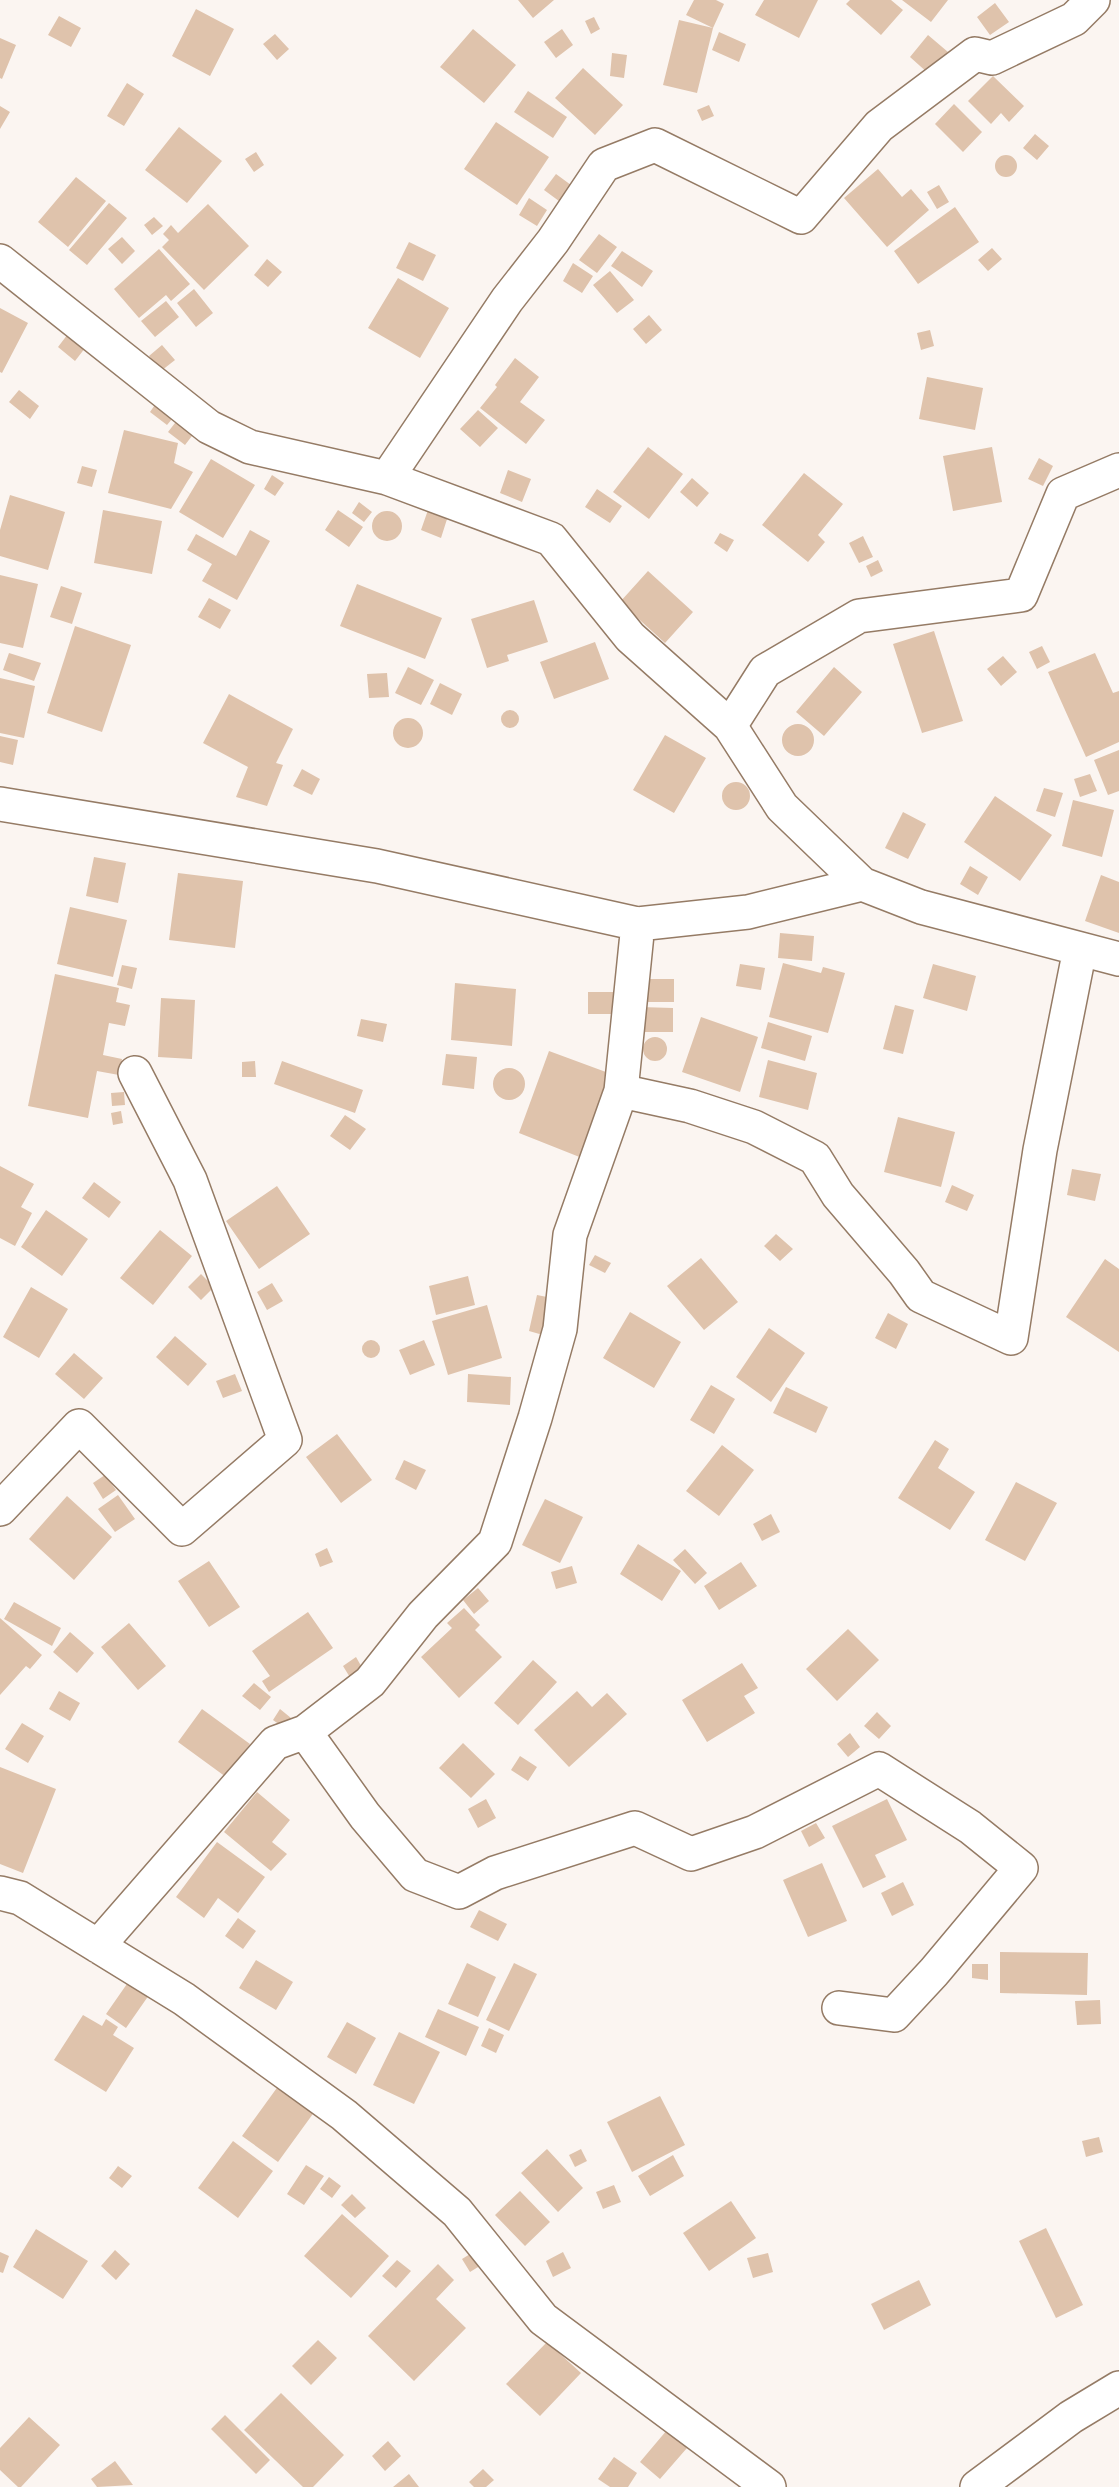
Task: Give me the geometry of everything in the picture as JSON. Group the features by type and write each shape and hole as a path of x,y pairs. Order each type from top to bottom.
{"street":[{"path":"387,477 507,300 553,241 604,165 655,145 801,217 887,119 975,54 992,58 1074,19 1093,0"},
{"path":"0,261 209,427 250,447 387,477 551,539 630,637 730,726 782,807 862,884 921,907 1119,959"},
{"path":"730,726 765,671 859,616 1021,595 1063,495 1119,470"},
{"path":"0,804 377,866 638,924 748,912 862,884"},
{"path":"98,1946 275,1743 305,1732 370,1682 423,1615 495,1542 535,1418 560,1329 570,1235 621,1091 638,924"},
{"path":"621,1091 690,1106 754,1126 815,1158 838,1195 904,1272 921,1296 1011,1338 1040,1150 1080,949"},
{"path":"0,1509 79,1426 182,1529 285,1440 190,1180 135,1073"},
{"path":"305,1732 365,1816 415,1875 459,1893 495,1873 635,1828 691,1854 755,1832 879,1769 969,1827 1021,1868 934,1972 894,2015 839,2008"},
{"path":"0,1893 20,1898 184,1999 344,2115 457,2212 543,2319 769,2487"},
{"path":"977,2487 1071,2417 1119,2388"}],"building":[{"path":"518,0 554,0 533,18"},
{"path":"694,0 716,0 724,4 713,28 686,15"},
{"path":"764,0 818,0 799,38 755,15"},
{"path":"850,0 891,0 903,10 881,35 846,4"},
{"path":"902,0 948,0 931,22"},
{"path":"995,3 1009,22 990,35 977,17"},
{"path":"196,9 234,29 210,76 172,56"},
{"path":"59,16 81,28 71,47 48,35"},
{"path":"594,17 600,29 591,34 585,21"},
{"path":"679,20 713,28 697,93 663,85"},
{"path":"473,29 516,65 484,103 440,67"},
{"path":"562,29 573,45 556,58 544,42"},
{"path":"719,32 746,44 739,62 712,50"},
{"path":"275,34 289,49 277,60 263,44"},
{"path":"928,35 948,52 929,74 910,57"},
{"path":"0,38 16,45 2,79 0,78"},
{"path":"612,53 627,55 624,78 610,76"},
{"path":"583,68 623,105 595,135 555,98"},
{"path":"993,76 1024,106 1009,122 1001,113 991,124 968,101"},
{"path":"127,83 144,94 124,126 107,116"},
{"path":"528,91 567,117 553,138 514,112"},
{"path":"954,104 982,132 963,152 935,124"},
{"path":"709,105 714,116 702,121 697,110"},
{"path":"0,106 10,112 0,129"},
{"path":"496,122 549,157 517,205 464,169"},
{"path":"179,127 222,161 187,203 145,170"},
{"path":"1035,134 1049,146 1037,160 1023,148"},
{"path":"256,152 264,165 254,172 245,159"},
{"path":"1006,155 1014,158 1017,166 1014,174 1006,177 998,174 995,166 998,158"},
{"path":"878,169 902,197 911,189 929,210 887,247 844,198"},
{"path":"556,174 571,185 559,201 544,190"},
{"path":"76,177 106,201 68,247 38,222"},
{"path":"939,185 949,202 937,209 927,192"},
{"path":"529,198 547,210 537,226 519,215"},
{"path":"109,203 127,218 87,265 69,250"},
{"path":"208,204 249,246 204,290 162,247 169,240 163,234 171,225 178,233"},
{"path":"955,207 979,242 918,284 894,251"},
{"path":"154,217 163,226 152,235 144,225"},
{"path":"599,234 617,247 597,273 579,260"},
{"path":"122,237 135,251 122,264 108,249"},
{"path":"409,242 436,255 423,281 396,268"},
{"path":"992,248 1002,259 988,271 978,260"},
{"path":"159,249 190,284 171,301 166,295 139,318 114,289"},
{"path":"622,251 653,271 642,287 611,266"},
{"path":"267,259 282,272 268,287 254,275"},
{"path":"573,263 593,276 582,293 563,281"},
{"path":"610,271 634,300 617,313 593,285"},
{"path":"398,278 449,308 420,358 368,328"},
{"path":"194,289 213,313 196,327 177,303"},
{"path":"166,301 179,317 155,337 141,321"},
{"path":"0,308 28,323 2,373 0,372"},
{"path":"649,315 662,330 646,344 633,329"},
{"path":"71,330 89,343 75,361 58,347"},
{"path":"930,330 934,346 921,350 917,333"},
{"path":"162,345 175,360 161,371 149,356"},
{"path":"515,358 539,377 520,402 545,420 526,444 480,408 497,387 495,385"},
{"path":"927,377 983,388 975,430 919,419"},
{"path":"19,390 39,406 30,419 9,402"},
{"path":"159,399 177,413 167,425 150,412"},
{"path":"478,410 498,428 480,447 460,429"},
{"path":"182,414 198,428 185,445 168,432"},
{"path":"124,430 178,443 174,463 193,472 171,509 108,493"},
{"path":"648,447 683,474 649,519 613,492"},
{"path":"992,447 1002,502 953,511 943,456"},
{"path":"1039,458 1053,466 1043,486 1028,479"},
{"path":"211,459 255,485 223,538 179,512"},
{"path":"82,466 97,470 92,487 77,483"},
{"path":"508,470 531,479 522,502 500,493"},
{"path":"804,473 843,504 818,535 825,542 808,562 762,525"},
{"path":"272,475 284,483 275,496 264,489"},
{"path":"692,478 709,493 697,507 680,492"},
{"path":"597,489 622,506 610,523 585,507"},
{"path":"10,495 65,512 48,570 0,556 0,530"},
{"path":"359,502 372,512 364,522 352,513"},
{"path":"103,510 162,521 152,574 94,563"},
{"path":"338,510 363,527 349,547 325,530"},
{"path":"428,510 448,516 441,538 421,530"},
{"path":"387,511 397,516 402,526 397,536 387,541 377,536 372,526 377,516"},
{"path":"250,530 270,541 237,600 202,581 212,564 187,550 196,534 236,556"},
{"path":"720,533 734,540 727,552 714,543"},
{"path":"863,536 873,557 859,563 849,543"},
{"path":"878,560 883,571 871,577 866,566"},
{"path":"648,571 693,612 665,643 620,602"},
{"path":"0,575 38,584 23,648 0,643"},
{"path":"357,584 442,618 425,659 340,626"},
{"path":"61,586 82,593 72,624 50,617"},
{"path":"209,598 231,610 220,629 198,617"},
{"path":"534,600 548,642 507,655 509,661 487,668 471,619"},
{"path":"75,626 131,645 102,732 47,713"},
{"path":"934,631 963,721 922,733 893,644"},
{"path":"595,642 609,679 554,699 540,662"},
{"path":"1042,646 1050,662 1037,669 1029,652"},
{"path":"9,653 41,663 34,681 3,670"},
{"path":"1095,653 1113,693 1119,691 1119,742 1086,757 1048,672"},
{"path":"1003,656 1017,672 1001,686 987,669"},
{"path":"408,667 434,680 421,705 395,693"},
{"path":"834,667 862,692 824,736 796,712"},
{"path":"387,673 389,697 369,698 367,674"},
{"path":"0,678 35,686 24,738 0,733"},
{"path":"440,683 462,694 452,715 430,704"},
{"path":"229,694 293,729 276,763 283,765 267,806 236,797 248,767 203,743"},
{"path":"510,710 516,713 519,719 516,725 510,728 504,725 501,719 504,713"},
{"path":"408,718 419,722 423,733 419,744 408,748 397,744 393,733 397,722"},
{"path":"798,724 809,729 814,740 809,751 798,756 787,751 782,740 787,729"},
{"path":"665,735 706,758 674,813 633,790"},
{"path":"0,736 18,740 13,765 0,762"},
{"path":"1119,750 1119,791 1108,795 1094,760"},
{"path":"302,769 320,779 312,795 293,786"},
{"path":"1090,774 1097,791 1080,797 1074,779"},
{"path":"736,782 746,786 750,796 746,806 736,810 726,806 722,796 726,786"},
{"path":"1044,788 1063,793 1055,817 1036,811"},
{"path":"995,796 1052,835 1020,881 964,842"},
{"path":"1073,800 1114,810 1102,857 1062,846"},
{"path":"903,812 926,824 908,859 885,848"},
{"path":"94,857 126,863 118,903 86,896"},
{"path":"970,866 988,877 978,895 960,884"},
{"path":"178,873 243,881 235,948 169,940"},
{"path":"1101,875 1119,882 1119,933 1085,921"},
{"path":"70,907 127,920 113,977 57,964"},
{"path":"780,933 814,936 812,961 778,958"},
{"path":"783,963 821,973 823,967 845,973 828,1033 769,1017"},
{"path":"740,964 765,968 761,990 736,986"},
{"path":"933,964 976,976 967,1011 923,998"},
{"path":"122,965 137,968 132,989 117,985"},
{"path":"55,974 119,988 116,1002 130,1005 125,1026 109,1023 103,1055 122,1059 119,1075 97,1071 88,1118 28,1106"},
{"path":"637,979 674,979 674,1002 638,1002"},
{"path":"455,983 516,989 512,1046 451,1040"},
{"path":"588,992 613,992 613,1014 588,1014"},
{"path":"161,998 195,1000 192,1059 158,1057"},
{"path":"895,1005 914,1010 903,1054 883,1049"},
{"path":"640,1007 673,1008 673,1032 640,1032"},
{"path":"701,1017 758,1037 740,1092 682,1072"},
{"path":"361,1019 387,1024 383,1042 357,1036"},
{"path":"768,1022 812,1036 805,1061 761,1048"},
{"path":"655,1037 660,1038 666,1044 666,1054 660,1060 655,1061 650,1060 644,1054 643,1049 644,1044 650,1038"},
{"path":"549,1051 614,1075 582,1158 519,1133"},
{"path":"446,1054 477,1057 474,1089 442,1085"},
{"path":"768,1060 817,1073 808,1110 759,1097"},
{"path":"255,1061 256,1077 242,1077 242,1062"},
{"path":"282,1061 363,1090 355,1113 274,1084"},
{"path":"509,1068 521,1072 525,1084 521,1096 509,1100 497,1096 493,1084 497,1072"},
{"path":"124,1092 125,1105 112,1106 111,1093"},
{"path":"121,1111 123,1123 113,1125 111,1113"},
{"path":"345,1115 366,1129 350,1150 330,1136"},
{"path":"898,1117 955,1132 941,1187 884,1172"},
{"path":"0,1166 34,1184 21,1207 32,1213 15,1246 0,1238"},
{"path":"1072,1169 1101,1174 1095,1201 1067,1195"},
{"path":"94,1182 121,1202 109,1218 82,1198"},
{"path":"952,1185 974,1195 967,1211 945,1202"},
{"path":"277,1186 310,1234 259,1269 226,1221"},
{"path":"46,1210 88,1239 62,1276 21,1247"},
{"path":"160,1230 192,1256 153,1305 120,1278"},
{"path":"776,1234 793,1249 780,1261 764,1246"},
{"path":"595,1255 611,1263 605,1273 589,1265"},
{"path":"701,1258 738,1302 704,1330 667,1286"},
{"path":"1105,1259 1119,1269 1119,1352 1066,1317"},
{"path":"201,1274 214,1287 201,1300 188,1287"},
{"path":"468,1276 475,1305 436,1315 429,1286"},
{"path":"272,1283 283,1301 267,1310 257,1292"},
{"path":"31,1287 68,1309 39,1358 3,1337"},
{"path":"537,1295 552,1298 543,1335 529,1331"},
{"path":"487,1305 502,1358 448,1375 432,1321"},
{"path":"630,1312 681,1342 654,1388 603,1358"},
{"path":"888,1313 908,1324 896,1349 875,1338"},
{"path":"769,1328 805,1353 771,1402 736,1377"},
{"path":"175,1336 207,1364 188,1386 156,1357"},
{"path":"371,1340 377,1343 380,1349 377,1355 371,1358 365,1355 362,1349 365,1343"},
{"path":"424,1340 435,1365 410,1375 399,1350"},
{"path":"74,1353 103,1378 84,1399 55,1374"},
{"path":"235,1374 242,1391 223,1398 216,1381"},
{"path":"468,1374 511,1377 510,1405 467,1402"},
{"path":"711,1385 735,1399 714,1434 690,1420"},
{"path":"786,1387 828,1407 816,1433 773,1413"},
{"path":"337,1434 372,1480 341,1503 306,1457"},
{"path":"935,1440 949,1449 938,1468 975,1492 950,1530 898,1498"},
{"path":"722,1445 754,1470 719,1516 686,1491"},
{"path":"404,1460 426,1470 416,1490 395,1479"},
{"path":"105,1475 116,1490 103,1499 93,1483"},
{"path":"1016,1482 1057,1503 1025,1561 985,1540"},
{"path":"118,1495 135,1519 115,1532 98,1509"},
{"path":"67,1496 112,1537 74,1580 29,1539"},
{"path":"545,1499 583,1517 560,1563 522,1545"},
{"path":"771,1514 780,1532 762,1541 753,1524"},
{"path":"638,1544 681,1571 662,1601 620,1574"},
{"path":"327,1548 333,1562 320,1567 315,1554"},
{"path":"685,1549 707,1573 695,1584 673,1560"},
{"path":"209,1561 240,1607 209,1627 178,1581"},
{"path":"741,1562 757,1586 719,1610 704,1586"},
{"path":"572,1566 577,1583 556,1589 551,1572"},
{"path":"478,1588 489,1601 474,1614 463,1600"},
{"path":"14,1602 61,1628 52,1646 4,1619"},
{"path":"464,1608 480,1625 475,1630 502,1657 459,1698 421,1657 452,1628 447,1623"},
{"path":"308,1612 333,1648 269,1692 262,1681 270,1676 252,1651"},
{"path":"0,1618 42,1655 30,1669 26,1666 0,1695"},
{"path":"129,1623 166,1666 138,1690 101,1647"},
{"path":"848,1629 879,1660 837,1701 806,1669"},
{"path":"70,1632 94,1653 77,1673 53,1652"},
{"path":"356,1657 364,1671 351,1679 343,1666"},
{"path":"533,1660 557,1682 518,1725 494,1703"},
{"path":"742,1663 758,1688 744,1696 755,1713 707,1742 682,1700"},
{"path":"254,1683 271,1697 260,1710 242,1696"},
{"path":"59,1691 80,1703 70,1721 49,1709"},
{"path":"577,1691 592,1707 607,1693 627,1714 569,1767 534,1730"},
{"path":"202,1709 250,1744 226,1777 178,1742"},
{"path":"280,1709 291,1718 284,1728 273,1720"},
{"path":"877,1712 891,1726 879,1739 864,1726"},
{"path":"22,1723 44,1736 28,1763 5,1749"},
{"path":"850,1733 860,1747 848,1757 837,1744"},
{"path":"463,1743 495,1774 471,1798 439,1768"},
{"path":"520,1756 537,1767 528,1781 511,1770"},
{"path":"0,1767 56,1789 23,1873 0,1864"},
{"path":"257,1792 290,1820 272,1842 287,1854 271,1871 224,1832"},
{"path":"486,1799 496,1818 478,1828 468,1809"},
{"path":"887,1799 907,1840 875,1855 886,1877 863,1888 832,1826"},
{"path":"816,1823 825,1838 809,1847 801,1831"},
{"path":"217,1842 265,1877 238,1913 218,1898 204,1918 176,1897"},
{"path":"822,1863 847,1921 808,1937 783,1880"},
{"path":"903,1882 914,1905 892,1916 881,1893"},
{"path":"479,1910 507,1924 498,1941 470,1927"},
{"path":"238,1918 256,1931 243,1949 225,1936"},
{"path":"1000,1952 1088,1953 1087,1995 1000,1993"},
{"path":"256,1960 293,1982 276,2010 239,1988"},
{"path":"467,1963 496,1977 478,2017 448,2004"},
{"path":"514,1963 537,1974 509,2031 486,2020"},
{"path":"972,1964 988,1964 988,1980 972,1978"},
{"path":"129,1981 149,1995 126,2028 106,2014"},
{"path":"1100,2000 1101,2024 1077,2025 1075,2001"},
{"path":"438,2009 479,2027 466,2056 425,2037"},
{"path":"83,2015 102,2026 106,2019 118,2027 113,2035 134,2048 106,2092 54,2060"},
{"path":"347,2022 376,2038 356,2074 327,2057"},
{"path":"489,2028 504,2035 496,2053 481,2046"},
{"path":"399,2032 440,2052 414,2104 373,2085"},
{"path":"279,2085 315,2111 278,2162 242,2136"},
{"path":"660,2096 685,2145 632,2172 607,2122"},
{"path":"1099,2137 1103,2152 1086,2157 1082,2141"},
{"path":"233,2141 273,2171 238,2218 198,2188"},
{"path":"547,2149 583,2188 558,2212 521,2173"},
{"path":"581,2149 587,2161 575,2167 569,2155"},
{"path":"673,2155 684,2176 650,2196 638,2176"},
{"path":"306,2165 324,2176 304,2205 287,2194"},
{"path":"118,2166 132,2176 122,2188 109,2178"},
{"path":"329,2177 341,2186 332,2198 320,2189"},
{"path":"614,2185 621,2202 603,2209 596,2192"},
{"path":"520,2191 550,2222 525,2246 495,2215"},
{"path":"352,2194 366,2208 355,2218 341,2205"},
{"path":"731,2201 756,2238 709,2271 683,2233"},
{"path":"342,2214 389,2256 351,2298 304,2256"},
{"path":"1046,2228 1083,2305 1056,2318 1019,2241"},
{"path":"36,2229 88,2261 63,2299 13,2267"},
{"path":"115,2250 130,2264 116,2280 101,2266"},
{"path":"475,2251 483,2264 470,2272 462,2259"},
{"path":"0,2252 9,2256 3,2273 0,2272"},
{"path":"563,2252 571,2268 553,2277 546,2261"},
{"path":"768,2253 773,2272 753,2278 747,2258"},
{"path":"397,2260 411,2271 396,2288 382,2276"},
{"path":"438,2264 454,2280 436,2299 466,2328 414,2381 368,2336"},
{"path":"919,2280 931,2305 884,2330 871,2304"},
{"path":"318,2340 337,2358 311,2385 292,2366"},
{"path":"547,2342 581,2373 540,2416 506,2384"},
{"path":"281,2393 344,2455 313,2487 303,2487 244,2430"},
{"path":"225,2415 270,2460 256,2474 211,2429"},
{"path":"29,2417 60,2445 21,2487 18,2487 0,2470 0,2448"},
{"path":"667,2430 687,2448 660,2479 640,2462"},
{"path":"388,2441 401,2456 385,2471 372,2456"},
{"path":"614,2457 637,2473 628,2487 610,2487 598,2479"},
{"path":"115,2461 133,2485 97,2487 91,2479"},
{"path":"483,2469 494,2480 486,2487 474,2487 469,2482"},
{"path":"409,2474 419,2487 393,2487"}]}
